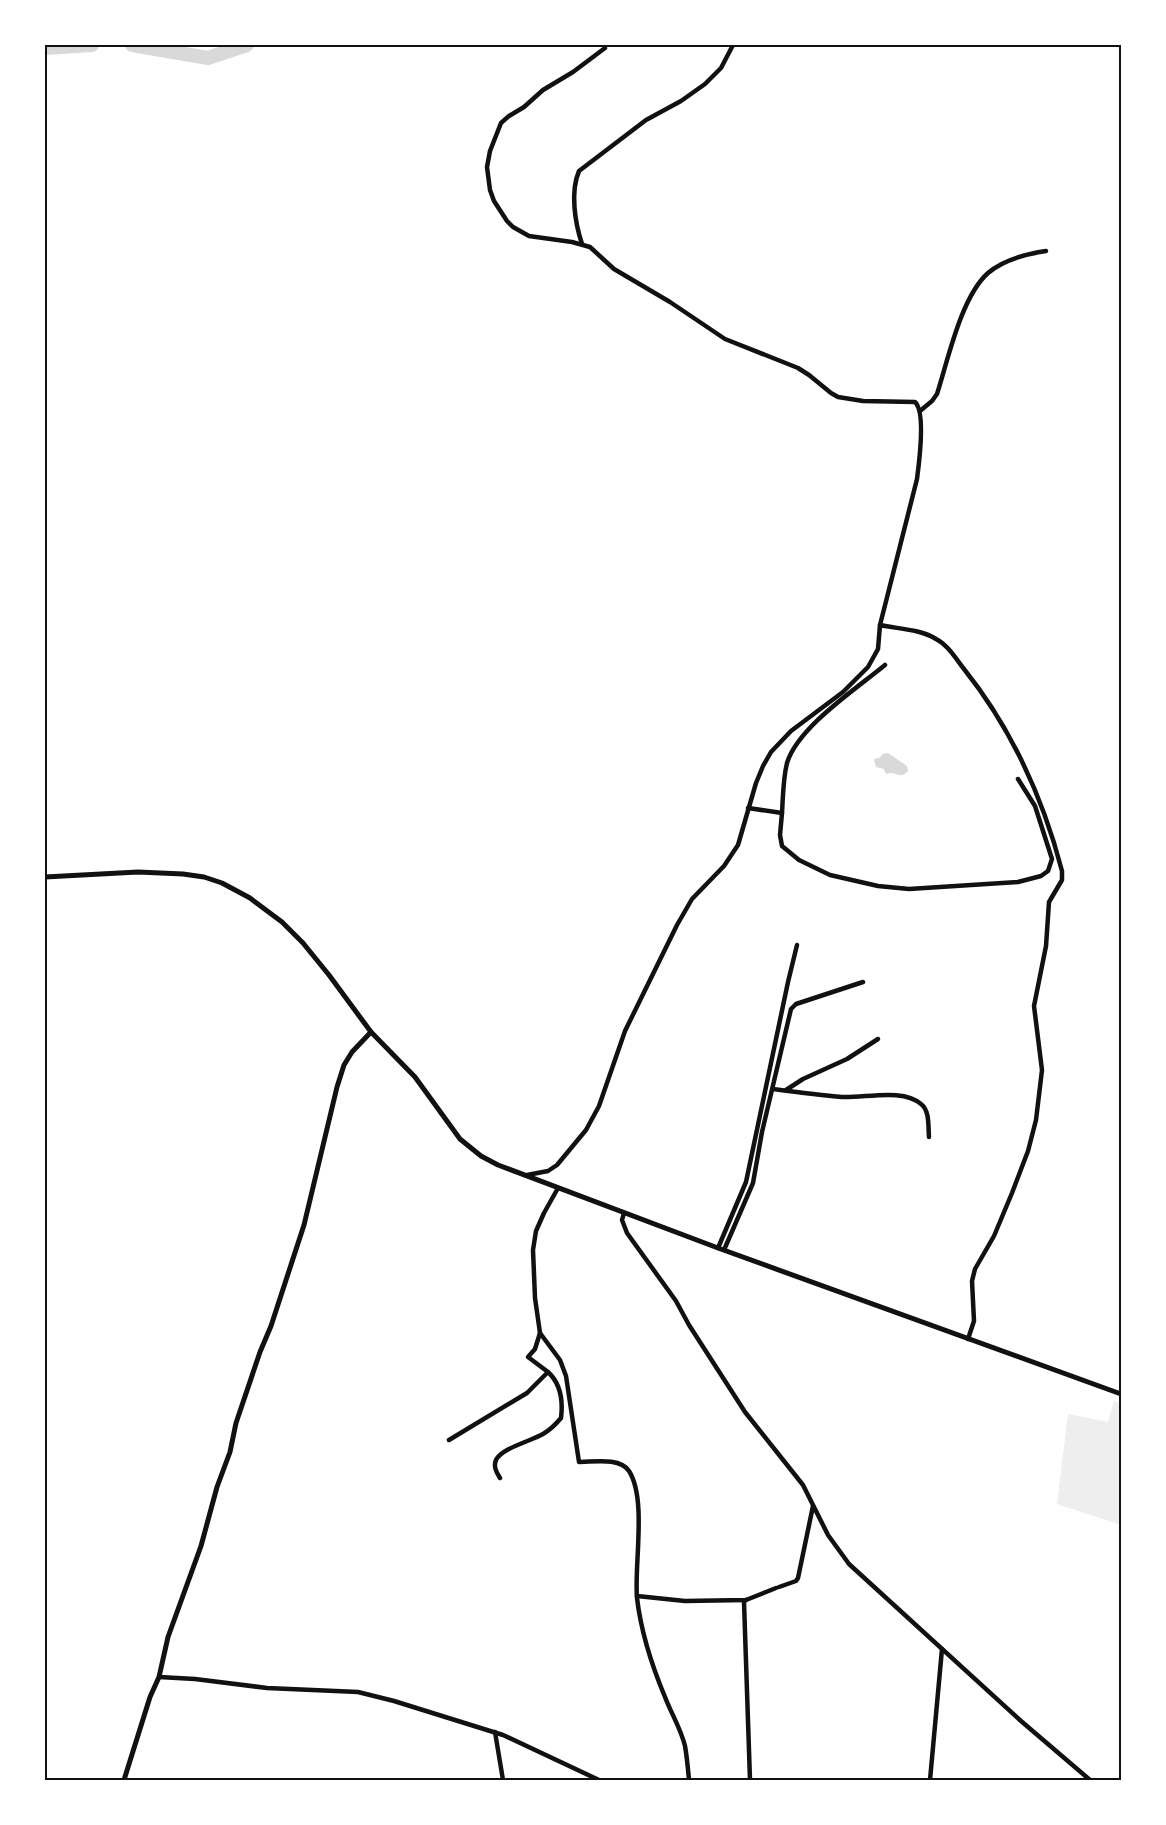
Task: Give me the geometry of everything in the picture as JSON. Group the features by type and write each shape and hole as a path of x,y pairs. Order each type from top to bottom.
{"street":[{"path":"582,244 574,211 576,182 579,171 646,120 681,101 705,84 721,68 733,45"},
{"path":"527,1175 548,1171 557,1165 574,1147 593,1120 625,1031 640,999 692,899 732,856 742,832 756,783 771,752 791,730 842,692 860,676 873,660 878,649 880,625 917,480 919,462 920,411 914,402 849,400 831,394 798,368 725,339 670,302 620,274 596,251 582,244 529,236 513,227 500,211 494,201 488,179 488,158 497,132 504,120 524,107 543,90 573,72 605,48"},
{"path":"920,411 937,394 956,331 980,282 988,273 999,266 1031,254 1046,251"},
{"path":"880,625 917,632 936,638 949,650 982,691 1029,775 1045,815 1062,871 1062,880 1049,902 1046,946 1034,1006 1042,1070 1036,1120 1024,1164 994,1236 975,1269 972,1287 974,1321 968,1339"},
{"path":"885,665 815,723 801,739 787,764 780,835 782,846 799,860 830,875 878,886 909,889 1018,882 1041,876 1048,871 1052,859 1035,806 1018,779"},
{"path":"748,808 782,813"},
{"path":"45,877 162,872 204,877 222,882 250,898 293,933 329,975 371,1032 415,1077 460,1139 481,1156 498,1165 624,1213 1121,1394"},
{"path":"721,1249 746,1182 797,945"},
{"path":"721,1249 753,1183 762,1132 793,1006 863,982"},
{"path":"124,1780 150,1697 159,1677 167,1641 201,1546 230,1452 236,1423 260,1352 271,1326 304,1225 339,1080 348,1059 371,1032"},
{"path":"786,1090 803,1079 847,1059 878,1039"},
{"path":"773,1089 844,1097 870,1097 889,1094 908,1097 921,1104 927,1111 929,1137"},
{"path":"500,1478 496,1471 495,1463 503,1452 544,1433 561,1418 562,1410 559,1387 555,1379 528,1357 535,1349 540,1333 535,1298 534,1241 539,1222 558,1188"},
{"path":"624,1213 622,1220 627,1233 676,1301 689,1325 745,1412 793,1471 814,1504 828,1535 849,1564 1021,1721 1090,1780"},
{"path":"540,1333 560,1360 566,1376 578,1462 617,1462 624,1465 629,1471 637,1499 637,1596 648,1650 664,1696 685,1746 689,1780"},
{"path":"449,1440 527,1393 548,1372"},
{"path":"637,1596 685,1601 746,1600 796,1581 814,1504"},
{"path":"746,1600 744,1602 750,1780"},
{"path":"930,1780 942,1649"},
{"path":"159,1677 202,1679 268,1688 358,1692 495,1732 599,1780"},
{"path":"495,1732 503,1780"}],"shaded area":[{"path":"888,753 907,766 908,771 906,773 901,775 886,774 884,769 876,767 874,759"},
{"path":"1114,1401 1121,1404 1121,1525 1057,1504 1068,1414 1108,1422"}],"waterway":[{"path":"45,48 92,45"},
{"path":"132,45 208,58 247,45"}]}
